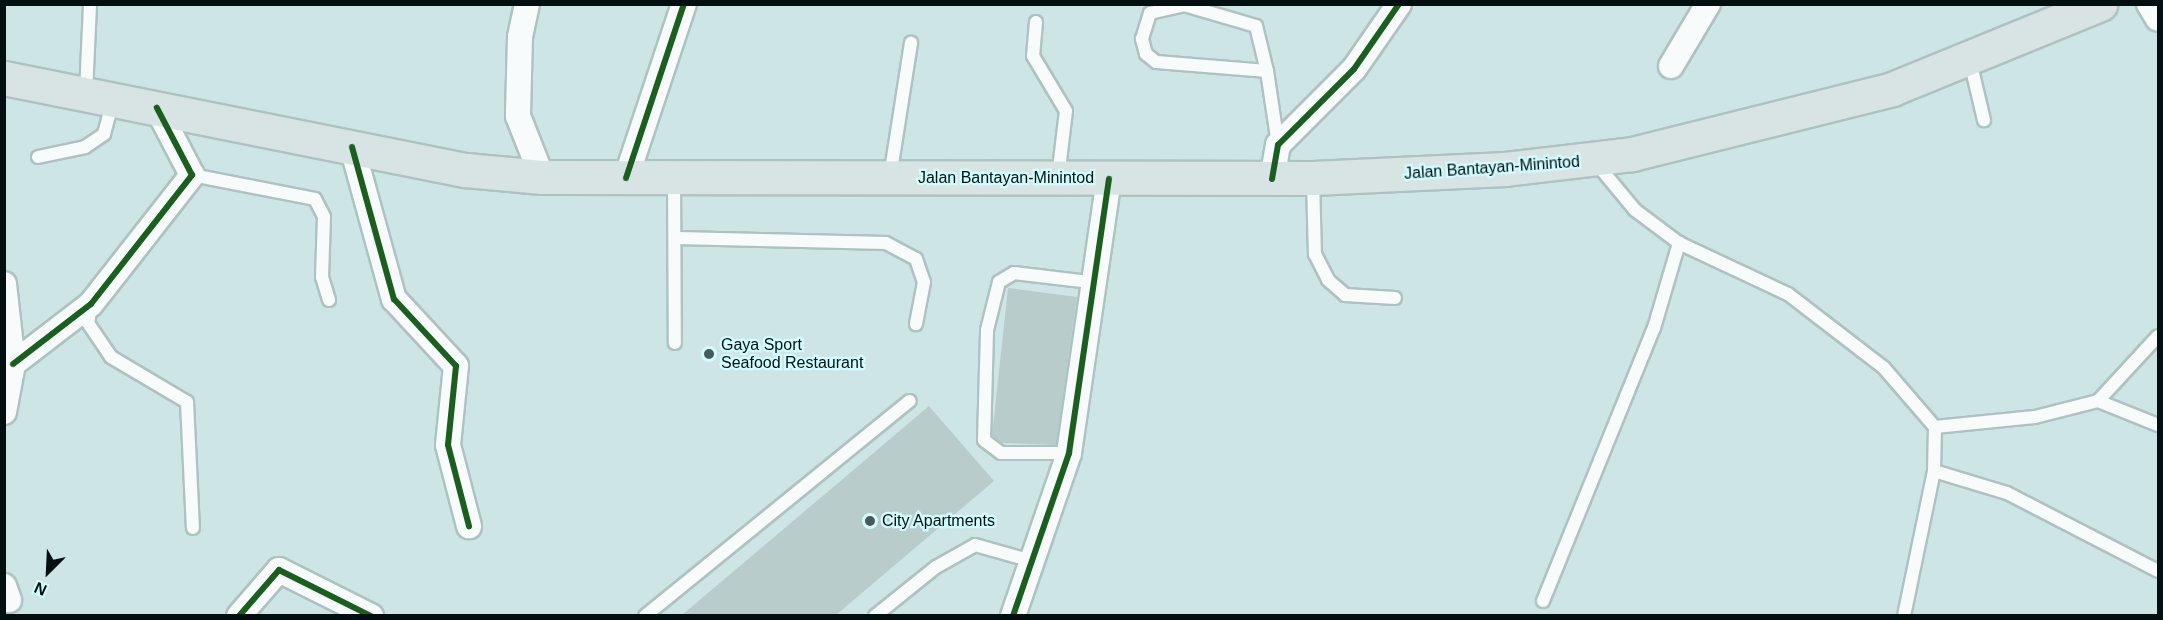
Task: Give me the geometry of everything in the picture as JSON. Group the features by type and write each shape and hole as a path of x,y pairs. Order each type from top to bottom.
{"main road":[{"name":"Jalan Bantayan-Minintod","path":"4,78 466,170 542,177 1313,178 1595,162 1892,89 1970,61 2100,4"}],"street":[{"path":"527,4 520,37 518,116 542,177"},
{"path":"626,178 684,4"},
{"path":"1272,179 1278,145 1354,69 1399,4"},
{"path":"1671,66 1708,4"},
{"path":"2149,4 2158,19"},
{"path":"13,364 91,304 192,175 157,108"},
{"path":"352,147 394,299 456,366 448,445 469,526"},
{"path":"1013,615 1069,453 1090,282 1109,178"},
{"path":"4,284 13,364 4,412"},
{"path":"239,615 279,570 371,615"}],"lane":[{"path":"38,157 85,147 104,134 90,4"},
{"path":"1267,70 1156,62 1146,54 1142,39 1150,13 1184,5 1256,26 1267,70 1278,145"},
{"path":"1036,22 1033,56 1066,111 1058,178"},
{"path":"890,178 911,43"},
{"path":"1970,61 1984,120"},
{"path":"1595,162 1635,210 1679,243 1788,294 1884,368 1935,427 1934,471 1904,615"},
{"path":"192,175 315,199 324,218 322,276 329,300"},
{"path":"674,178 677,238 675,343"},
{"path":"1313,178 1315,254 1328,279 1345,295 1395,298"},
{"path":"677,238 886,243 916,259 924,282 916,324"},
{"path":"1543,601 1654,328 1679,243"},
{"path":"1069,453 1001,453 984,440 987,330 999,282 1014,273 1090,282"},
{"path":"91,304 88,323 111,357 187,402 194,528"},
{"path":"1935,427 2035,417 2098,401 2158,336"},
{"path":"645,615 910,401"},
{"path":"2098,401 2158,425"},
{"path":"1934,471 2007,493 2158,572"},
{"path":"875,615 936,567 975,545 1032,561"}],"building":[{"path":"1008,288 1077,297 1056,445 1001,443 992,436"},
{"name":"City Apartments","path":"929,406 994,481 836,615 682,615"}],"cycle path":[{"path":"626,178 684,4"},
{"path":"1272,179 1278,145 1354,69 1399,4"},
{"path":"13,364 91,304 192,175 157,108"},
{"path":"352,147 394,299 456,366 448,445 469,526"},
{"path":"1013,616 1069,453 1109,179"},
{"path":"239,616 279,570 371,616"}],"place":[{"name":"Gaya Sport Seafood Restaurant","path":"709,354"},
{"name":"City Apartments","path":"870,521"}]}
